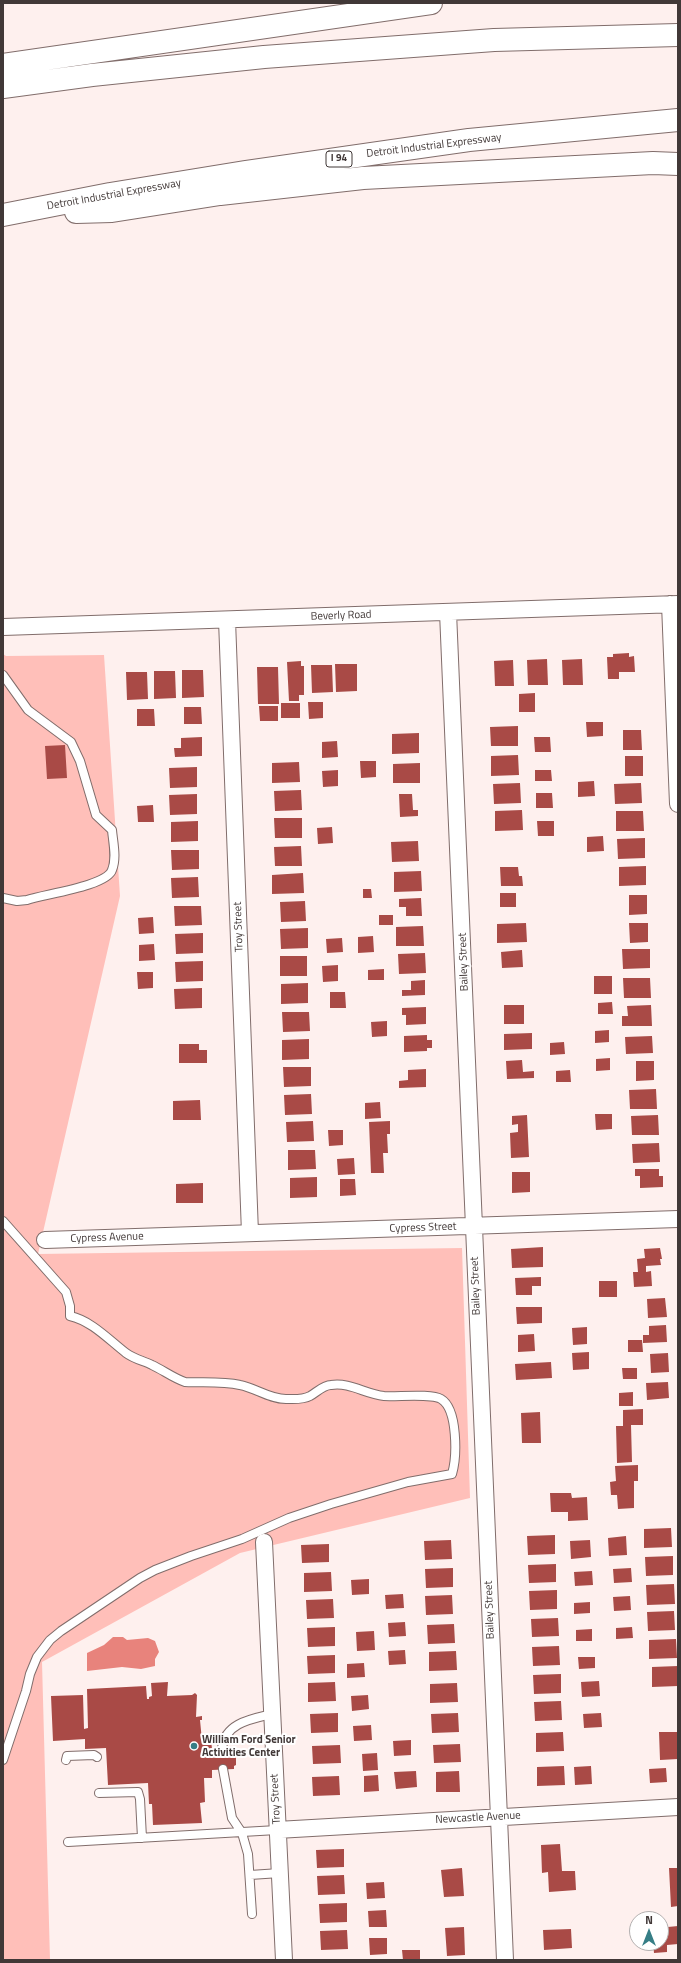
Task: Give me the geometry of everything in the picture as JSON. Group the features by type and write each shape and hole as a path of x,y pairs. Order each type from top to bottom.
{"highway":[{"path":"3,65 431,3"},
{"path":"3,87 92,75 264,57 494,40 678,35"},
{"name":"Detroit Industrial Expressway","path":"3,215 110,194 469,140 678,120"},
{"path":"3,215 112,210 220,194 363,178 653,163 678,164"}],"street":[{"name":"Beverly Road","path":"3,627 674,604"},
{"path":"674,604 678,804"},
{"name":"Bailey Street","path":"448,612 506,1960"},
{"name":"Troy Street","path":"227,620 250,1233"},
{"name":"Cypress Street","path":"168,1236 678,1219"},
{"name":"Cypress Avenue","path":"45,1240 168,1236"},
{"name":"Troy Street","path":"264,1542 284,1960"},
{"name":"Newcastle Avenue","path":"277,1830 678,1807"}],"lane":[{"path":"3,675 28,710 71,742 80,761 96,815 112,830 114,862 112,871 108,877 95,882 27,900 17,901 3,898"},
{"path":"3,1222 66,1292 70,1306 70,1316 78,1318 91,1326 128,1355 150,1364 185,1382 241,1385 273,1397 284,1399 308,1397 329,1385 342,1384 383,1396 428,1396 440,1398 448,1405 451,1414 454,1444 454,1465 452,1474 408,1482 331,1504 289,1518 242,1539 155,1570 140,1578 61,1631 50,1640 37,1657 30,1674 26,1692 3,1760"},
{"path":"222,1748 223,1738 233,1728 252,1719 272,1714"},
{"path":"66,1760 67,1756 94,1755 97,1757"},
{"path":"223,1769 232,1818 242,1833 248,1854 252,1914"},
{"path":"99,1793 138,1792 140,1799 142,1838"},
{"path":"68,1842 277,1830"},
{"path":"250,1875 280,1873"}],"shaded area":[{"path":"3,654 6,656 104,655 120,896 38,1254 462,1248 470,1498 240,1553 42,1662 50,1960 3,1960"},
{"path":"113,1637 123,1637 127,1640 148,1638 155,1641 159,1652 155,1659 155,1666 141,1669 122,1667 87,1671 87,1653 104,1645"}],"building":[{"path":"629,653 629,657 634,656 635,672 619,672 619,679 608,679 607,657 613,657 613,654"},
{"path":"547,659 548,685 528,685 527,660"},
{"path":"582,659 583,685 563,685 562,660"},
{"path":"513,660 514,686 495,686 494,661"},
{"path":"301,661 301,666 304,666 304,695 299,695 299,701 289,701 287,662"},
{"path":"335,664 357,664 357,691 336,692"},
{"path":"311,665 332,665 333,692 312,693"},
{"path":"257,667 278,667 279,704 258,704"},
{"path":"182,670 203,670 204,697 182,698"},
{"path":"154,671 175,671 176,698 154,699"},
{"path":"126,672 147,672 148,699 127,700"},
{"path":"535,693 535,712 519,712 519,694"},
{"path":"308,702 323,702 323,718 309,719"},
{"path":"281,703 300,703 300,718 281,718"},
{"path":"259,706 278,706 278,721 260,721"},
{"path":"184,707 201,707 202,724 184,724"},
{"path":"137,709 154,709 155,726 137,726"},
{"path":"586,722 603,722 603,736 587,737"},
{"path":"518,726 518,746 491,746 490,727"},
{"path":"623,730 641,730 642,750 623,750"},
{"path":"419,733 419,753 392,754 392,734"},
{"path":"202,737 202,756 175,757 174,748 181,748 181,738"},
{"path":"534,737 550,737 551,752 535,752"},
{"path":"337,741 338,757 322,758 322,742"},
{"path":"65,745 67,778 47,779 45,746"},
{"path":"518,755 519,775 491,776 491,756"},
{"path":"625,756 643,756 643,776 625,776"},
{"path":"360,761 376,761 376,777 361,778"},
{"path":"299,762 300,782 272,783 272,763"},
{"path":"420,763 420,783 393,783 393,764"},
{"path":"197,767 197,787 170,788 169,768"},
{"path":"338,770 338,786 323,787 322,771"},
{"path":"535,770 551,770 552,781 535,781"},
{"path":"594,781 595,796 578,797 578,782"},
{"path":"520,783 521,803 494,804 493,784"},
{"path":"641,783 642,803 615,804 614,784"},
{"path":"301,790 302,810 275,811 274,791"},
{"path":"536,793 552,793 553,808 536,808"},
{"path":"197,794 197,814 170,815 169,795"},
{"path":"399,794 412,794 413,810 418,810 418,816 400,817"},
{"path":"153,805 154,822 138,822 137,806"},
{"path":"522,810 523,830 495,831 495,811"},
{"path":"616,811 643,811 644,831 616,831"},
{"path":"274,818 302,818 302,838 275,838"},
{"path":"198,821 198,841 171,842 171,822"},
{"path":"537,821 554,821 554,836 538,836"},
{"path":"332,827 333,843 318,844 317,828"},
{"path":"603,836 604,851 587,852 587,837"},
{"path":"645,838 645,858 618,859 617,839"},
{"path":"418,841 419,861 392,862 391,842"},
{"path":"301,846 302,866 275,866 274,847"},
{"path":"171,850 199,850 199,869 172,870"},
{"path":"646,866 646,885 619,886 619,867"},
{"path":"500,867 518,867 519,876 522,876 523,886 501,886"},
{"path":"421,871 422,891 394,892 394,872"},
{"path":"303,873 304,893 272,894 272,875"},
{"path":"198,877 199,897 172,898 171,878"},
{"path":"363,889 371,889 372,898 363,898"},
{"path":"500,893 516,893 516,907 500,907"},
{"path":"629,895 647,895 647,914 629,915"},
{"path":"421,898 422,916 406,916 406,907 399,907 399,899"},
{"path":"305,901 306,921 281,922 280,902"},
{"path":"174,906 201,906 202,925 175,926"},
{"path":"379,915 393,915 393,925 379,925"},
{"path":"153,917 154,933 139,934 138,918"},
{"path":"526,923 527,942 497,943 497,924"},
{"path":"629,923 648,923 648,942 630,943"},
{"path":"423,926 424,946 396,946 396,927"},
{"path":"308,928 308,948 281,949 280,929"},
{"path":"203,933 203,953 176,954 175,934"},
{"path":"373,936 374,952 358,953 358,937"},
{"path":"342,938 343,952 327,953 326,939"},
{"path":"154,944 155,960 139,961 139,945"},
{"path":"622,949 650,949 650,968 623,969"},
{"path":"522,950 523,967 502,968 501,952"},
{"path":"425,953 426,973 399,974 398,954"},
{"path":"280,956 307,956 307,976 280,976"},
{"path":"203,961 203,981 176,982 175,962"},
{"path":"338,965 338,981 323,982 322,966"},
{"path":"384,969 384,980 368,980 368,970"},
{"path":"137,972 153,972 153,988 138,989"},
{"path":"594,976 612,976 612,994 594,994"},
{"path":"623,978 650,978 651,998 624,998"},
{"path":"425,980 425,995 402,996 402,990 411,990 411,981"},
{"path":"308,983 308,1003 281,1004 281,984"},
{"path":"202,988 202,1008 175,1009 174,989"},
{"path":"330,992 345,992 346,1008 330,1008"},
{"path":"612,1002 613,1014 598,1014 598,1003"},
{"path":"504,1005 524,1005 524,1024 504,1024"},
{"path":"651,1005 652,1026 622,1026 622,1016 628,1016 627,1006"},
{"path":"426,1007 426,1024 406,1025 406,1015 402,1015 402,1008"},
{"path":"282,1012 309,1012 310,1031 283,1032"},
{"path":"387,1021 387,1036 372,1037 371,1022"},
{"path":"609,1030 609,1042 595,1043 595,1031"},
{"path":"532,1033 532,1049 504,1050 504,1034"},
{"path":"427,1035 427,1040 432,1040 432,1048 427,1048 427,1051 404,1052 404,1036"},
{"path":"652,1036 653,1053 626,1054 625,1037"},
{"path":"309,1039 309,1059 282,1060 282,1040"},
{"path":"564,1042 565,1054 550,1055 550,1043"},
{"path":"179,1044 199,1044 199,1050 207,1050 207,1063 179,1063"},
{"path":"610,1058 610,1070 596,1071 596,1059"},
{"path":"522,1060 523,1072 534,1071 534,1078 507,1079 506,1061"},
{"path":"636,1061 654,1061 654,1080 636,1081"},
{"path":"283,1067 311,1067 311,1086 284,1087"},
{"path":"426,1069 426,1087 399,1088 399,1081 408,1080 408,1070"},
{"path":"570,1070 571,1082 556,1082 556,1071"},
{"path":"656,1089 657,1109 630,1109 629,1090"},
{"path":"311,1094 312,1114 285,1115 284,1095"},
{"path":"200,1100 201,1120 173,1120 173,1101"},
{"path":"380,1102 381,1118 365,1119 365,1103"},
{"path":"595,1114 612,1114 612,1129 596,1130"},
{"path":"527,1115 529,1157 511,1158 510,1133 518,1132 518,1124 512,1125 512,1116"},
{"path":"658,1115 659,1135 632,1135 631,1116"},
{"path":"313,1121 314,1141 287,1142 286,1122"},
{"path":"390,1121 390,1134 387,1134 388,1153 383,1153 384,1173 371,1173 369,1122"},
{"path":"328,1130 343,1130 343,1145 329,1146"},
{"path":"659,1143 660,1162 633,1163 632,1144"},
{"path":"288,1150 315,1150 316,1169 288,1170"},
{"path":"354,1158 355,1174 338,1175 337,1159"},
{"path":"635,1169 659,1169 659,1176 663,1176 663,1187 640,1188 640,1176 635,1176"},
{"path":"512,1172 530,1172 530,1192 512,1193"},
{"path":"317,1177 317,1197 290,1198 290,1178"},
{"path":"340,1179 355,1179 356,1195 340,1196"},
{"path":"203,1183 203,1203 176,1203 176,1184"},
{"path":"543,1247 543,1267 512,1268 511,1249"},
{"path":"660,1248 662,1259 660,1259 661,1265 646,1266 646,1272 651,1271 652,1286 634,1287 633,1272 638,1272 637,1259 645,1258 644,1249"},
{"path":"541,1277 541,1286 532,1286 532,1295 516,1295 515,1278"},
{"path":"599,1281 617,1281 617,1297 599,1297"},
{"path":"665,1298 667,1317 648,1318 647,1299"},
{"path":"516,1307 542,1307 542,1323 517,1324"},
{"path":"666,1325 667,1342 643,1343 643,1335 649,1335 649,1326"},
{"path":"587,1327 587,1344 573,1345 572,1328"},
{"path":"534,1334 535,1351 518,1352 518,1335"},
{"path":"628,1340 642,1340 643,1352 628,1352"},
{"path":"589,1352 589,1369 573,1370 572,1353"},
{"path":"668,1353 669,1372 651,1373 650,1354"},
{"path":"551,1362 552,1378 516,1380 515,1364"},
{"path":"622,1368 637,1368 637,1379 623,1379"},
{"path":"668,1382 669,1398 647,1400 646,1383"},
{"path":"633,1392 633,1406 619,1406 619,1393"},
{"path":"643,1409 643,1425 631,1425 632,1462 617,1463 616,1426 623,1426 623,1410"},
{"path":"540,1412 541,1443 522,1443 521,1413"},
{"path":"638,1465 638,1481 634,1481 634,1508 618,1509 617,1495 611,1495 610,1482 616,1481 615,1466"},
{"path":"550,1493 571,1493 572,1498 587,1497 588,1520 568,1521 568,1512 551,1512"},
{"path":"671,1528 672,1547 644,1548 644,1529"},
{"path":"555,1535 555,1554 528,1555 527,1536"},
{"path":"626,1536 627,1555 609,1556 608,1538"},
{"path":"451,1540 452,1559 425,1560 424,1541"},
{"path":"590,1540 591,1557 571,1559 570,1541"},
{"path":"329,1544 329,1562 302,1563 301,1545"},
{"path":"673,1556 673,1575 646,1576 645,1557"},
{"path":"556,1564 556,1582 529,1583 528,1565"},
{"path":"453,1568 453,1587 426,1588 425,1569"},
{"path":"631,1568 632,1582 614,1583 613,1569"},
{"path":"592,1571 593,1585 575,1586 574,1572"},
{"path":"331,1572 332,1591 304,1592 304,1573"},
{"path":"369,1579 369,1594 352,1595 351,1580"},
{"path":"674,1584 675,1604 647,1605 646,1585"},
{"path":"557,1590 557,1609 530,1610 529,1591"},
{"path":"403,1594 404,1608 386,1609 385,1595"},
{"path":"452,1595 453,1614 426,1615 425,1596"},
{"path":"630,1596 631,1610 614,1611 613,1597"},
{"path":"333,1599 334,1618 307,1619 306,1600"},
{"path":"590,1602 590,1613 574,1614 574,1603"},
{"path":"674,1611 675,1630 648,1631 647,1612"},
{"path":"558,1618 559,1636 532,1637 531,1619"},
{"path":"405,1622 406,1636 389,1637 388,1623"},
{"path":"454,1624 455,1643 428,1644 427,1625"},
{"path":"335,1627 335,1646 308,1647 307,1628"},
{"path":"632,1627 633,1638 616,1639 616,1628"},
{"path":"592,1629 592,1641 576,1641 576,1630"},
{"path":"374,1631 375,1650 357,1651 356,1632"},
{"path":"676,1639 677,1658 649,1659 649,1640"},
{"path":"559,1646 560,1665 533,1666 532,1647"},
{"path":"405,1650 406,1664 389,1665 388,1651"},
{"path":"456,1651 457,1670 429,1671 429,1652"},
{"path":"335,1655 335,1673 308,1674 307,1656"},
{"path":"578,1657 595,1657 595,1668 579,1669"},
{"path":"364,1663 365,1677 347,1678 347,1664"},
{"path":"678,1666 678,1686 652,1687 652,1667"},
{"path":"561,1674 561,1693 534,1694 533,1675"},
{"path":"599,1681 600,1696 582,1697 581,1682"},
{"path":"168,1682 167,1696 192,1695 195,1693 197,1695 196,1717 202,1716 202,1720 200,1720 202,1741 211,1740 212,1749 236,1749 236,1765 234,1766 234,1769 212,1770 212,1778 204,1778 205,1802 200,1803 202,1823 153,1825 152,1804 149,1804 148,1783 108,1785 106,1748 85,1749 85,1739 53,1741 51,1696 83,1695 84,1729 88,1728 87,1689 146,1686 147,1699 149,1699 149,1697 152,1696 151,1683"},
{"path":"335,1682 336,1701 308,1702 308,1683"},
{"path":"457,1683 458,1702 430,1703 430,1684"},
{"path":"368,1695 369,1709 352,1711 351,1696"},
{"path":"561,1701 562,1720 535,1721 534,1702"},
{"path":"338,1713 338,1732 311,1733 310,1714"},
{"path":"458,1713 459,1732 432,1733 431,1714"},
{"path":"601,1713 602,1727 584,1728 583,1714"},
{"path":"371,1725 372,1740 354,1741 353,1726"},
{"path":"563,1732 564,1751 536,1752 536,1733"},
{"path":"659,1732 678,1732 678,1759 660,1760"},
{"path":"411,1740 411,1755 394,1756 393,1741"},
{"path":"460,1744 461,1762 434,1763 433,1745"},
{"path":"340,1745 341,1763 313,1764 312,1746"},
{"path":"377,1753 378,1770 363,1771 362,1754"},
{"path":"564,1766 565,1785 537,1786 537,1767"},
{"path":"591,1766 592,1784 575,1785 574,1767"},
{"path":"666,1768 667,1782 650,1783 649,1769"},
{"path":"416,1771 417,1787 396,1789 394,1772"},
{"path":"459,1771 460,1792 436,1792 436,1772"},
{"path":"378,1775 379,1791 364,1792 364,1776"},
{"path":"339,1776 340,1795 313,1796 312,1777"},
{"path":"560,1844 562,1871 575,1871 576,1890 549,1892 548,1872 542,1873 541,1845"},
{"path":"344,1849 344,1867 317,1868 316,1850"},
{"path":"462,1868 464,1896 444,1897 441,1870"},
{"path":"669,1868 678,1868 678,1906 671,1907"},
{"path":"344,1875 345,1894 318,1895 317,1876"},
{"path":"384,1882 385,1898 367,1899 366,1883"},
{"path":"347,1903 347,1922 320,1923 319,1904"},
{"path":"386,1910 387,1927 369,1927 368,1911"},
{"path":"678,1926 678,1944 669,1945 669,1927"},
{"path":"464,1927 465,1955 447,1956 445,1928"},
{"path":"571,1929 572,1948 544,1950 543,1930"},
{"path":"347,1930 348,1949 321,1950 320,1931"},
{"path":"369,1938 387,1938 387,1954 370,1955"},
{"path":"402,1950 420,1950 420,1960 403,1960"},
{"path":"654,1951 667,1951 667,1952 654,1953"}],"place":[{"name":"William Ford Senior Activities Center","path":"194,1746"}]}
